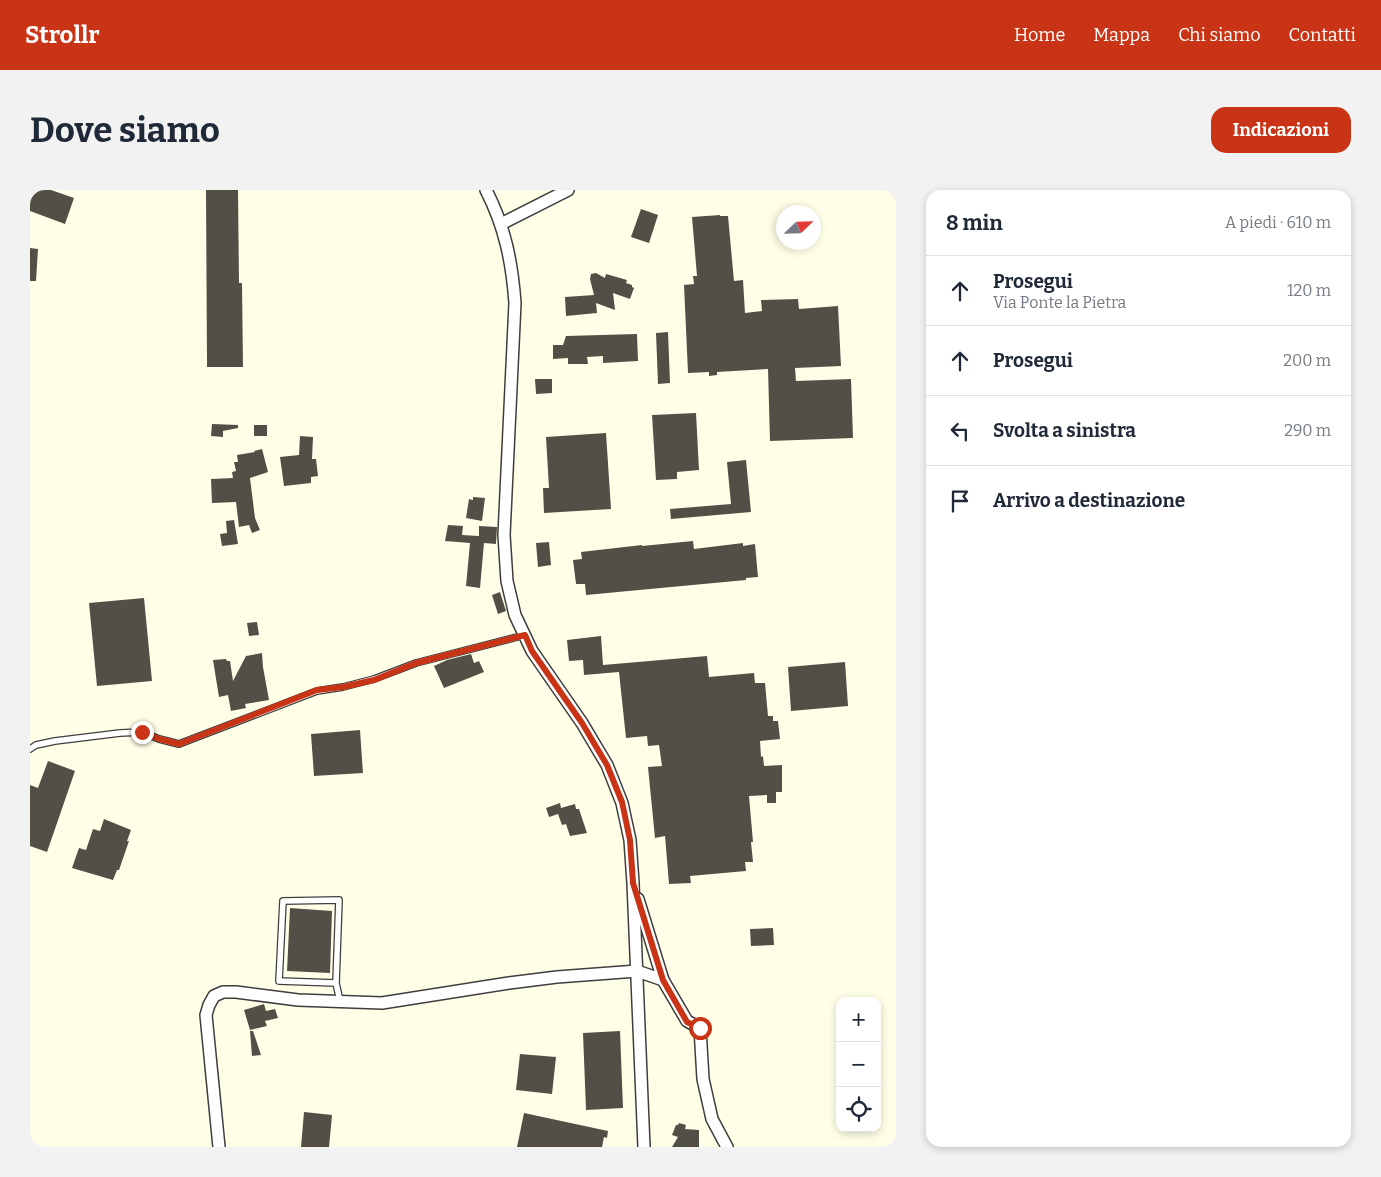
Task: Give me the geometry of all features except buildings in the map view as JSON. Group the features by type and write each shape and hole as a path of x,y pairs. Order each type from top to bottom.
{"street":[{"path":"486,190 501,224 512,265 515,302 504,535 507,582 515,615 532,651 582,723 607,765 622,802 630,840 633,883 644,1147"},
{"path":"501,224 568,190"},
{"path":"633,883 663,980 687,1022 700,1028 704,1079 710,1111 712,1119 727,1147"},
{"path":"219,1147 206,1015 214,996 223,992 298,1000 382,1003 509,982 557,977 637,971 663,980"}],"lane":[{"path":"30,749 36,745 55,741 142,732 179,744 317,690 343,687 374,680 416,663 525,635"},
{"path":"336,983 279,981 283,901 339,900 336,983 340,1000"}],"route":[{"path":"142,732 179,744 317,690 343,687 374,680 416,663 525,635 532,651 582,723 607,765 622,802 630,840 633,883 663,980 687,1022 700,1028"}]}
